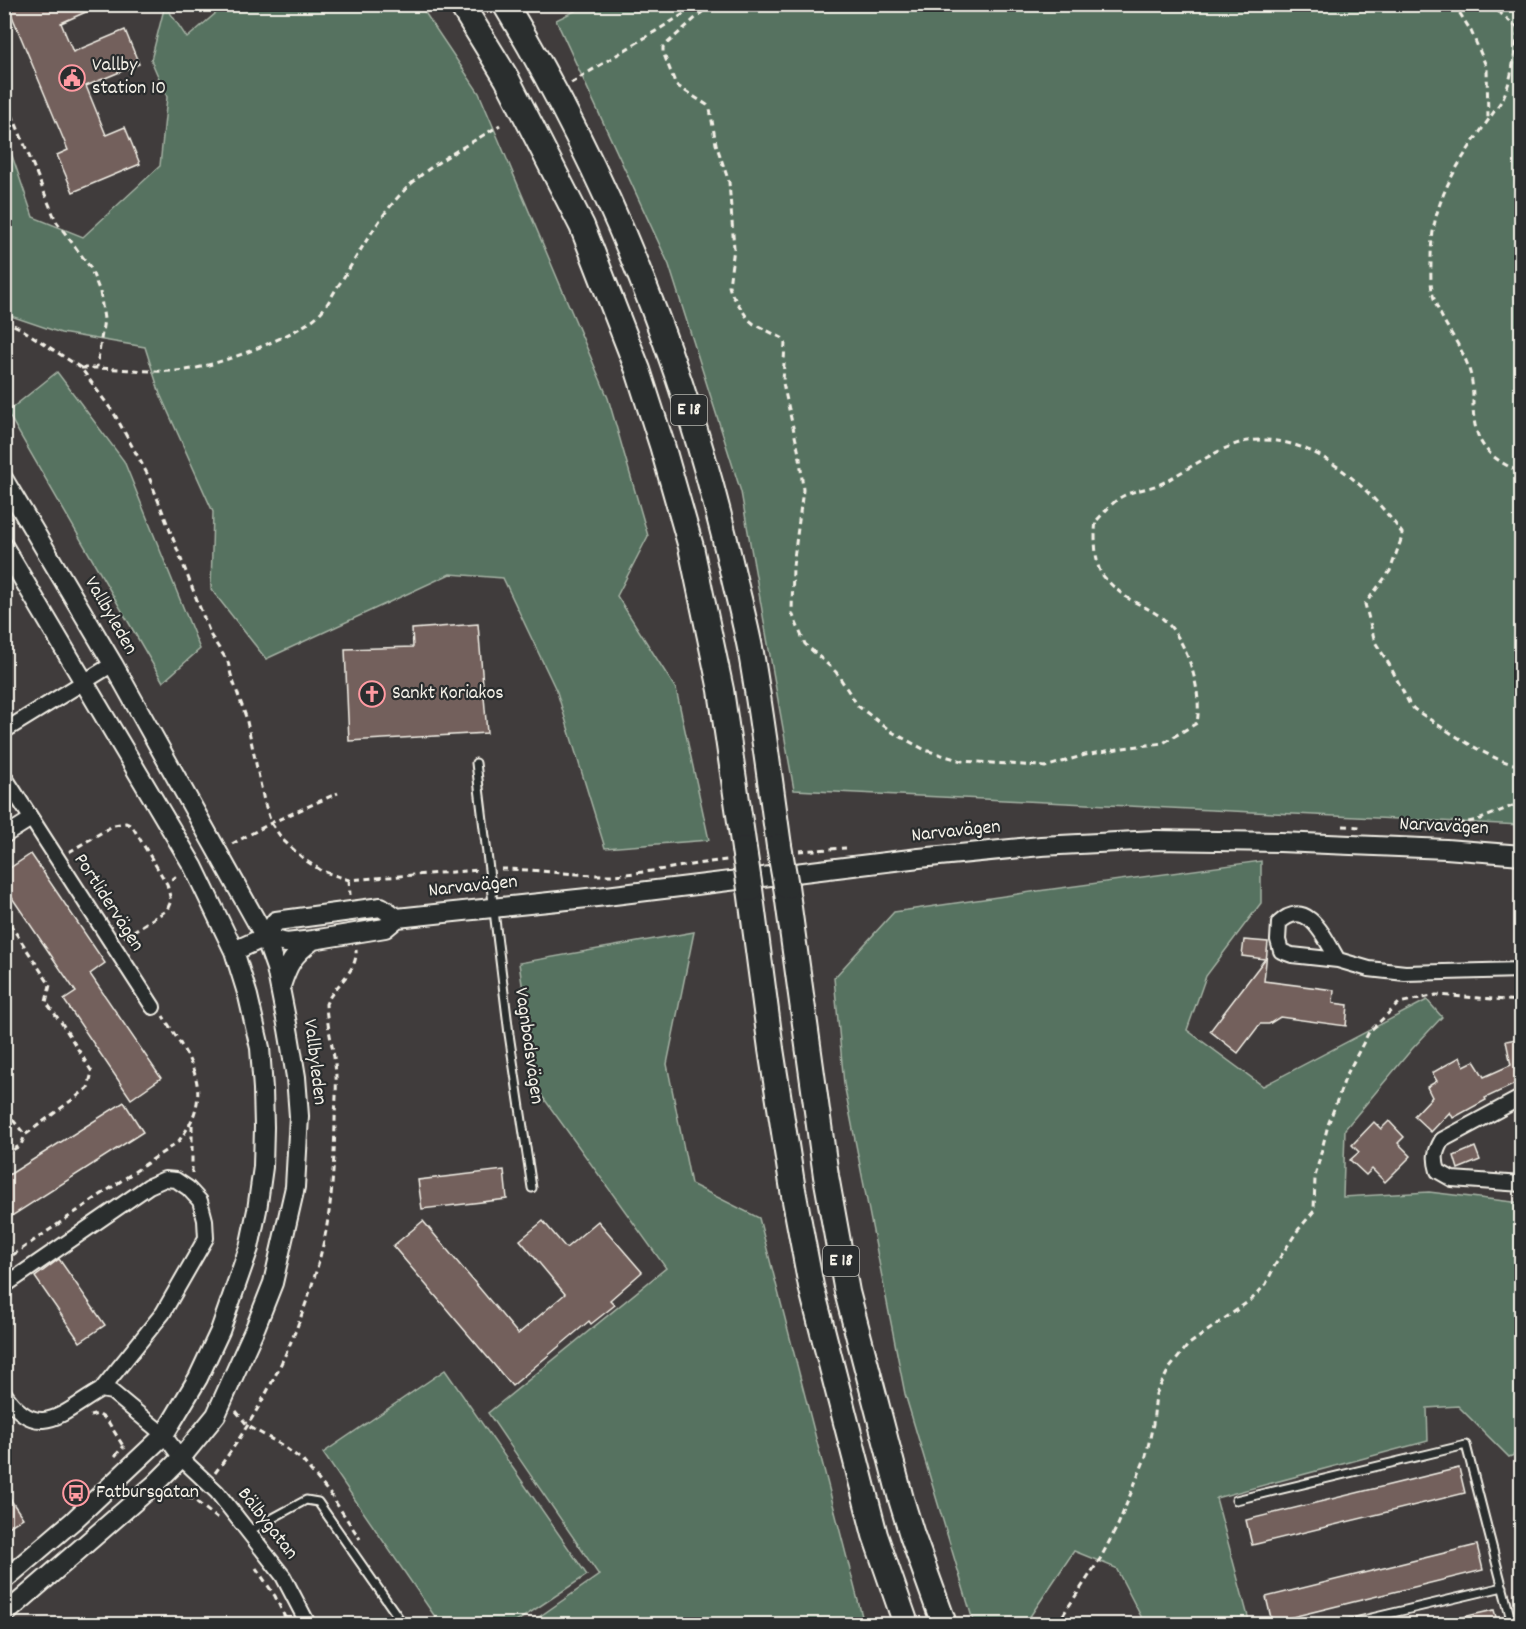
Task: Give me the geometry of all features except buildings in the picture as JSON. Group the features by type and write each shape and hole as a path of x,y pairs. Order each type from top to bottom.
{"highway":[{"name":"E 18","path":"461,4 507,79 582,226 638,370 691,547 721,690 771,1049 811,1286 875,1535 906,1624"},
{"name":"E 18","path":"505,4 526,39 592,166 632,259 677,373 717,503 751,652 786,886 825,1176 847,1292 904,1508 944,1624"}],"main road":[{"name":"Vallbyleden","path":"4,480 112,664 265,937 280,987 296,1077 298,1116 295,1187 273,1283 216,1414 181,1458 155,1484 4,1615"},
{"path":"4,547 193,866 234,951 248,996 260,1048 263,1089 263,1167 249,1248 220,1331 198,1378 164,1435 136,1463 4,1580"},
{"name":"Narvavägen","path":"265,937 286,943 313,940 385,928 397,918 1041,846 1155,840 1280,842 1446,849 1521,855"},
{"name":"Narvavägen","path":"234,951 265,937 276,921 381,907 397,918"},
{"path":"280,987 287,965 301,949 313,940"}],"street":[{"path":"4,731 112,664"},
{"name":"Portlidervägen","path":"4,776 153,1007"},
{"path":"4,836 31,819"},
{"path":"1338,960 1314,922 1305,916 1296,914 1286,916 1279,923 1278,940 1281,951 1292,956 1338,960 1369,969 1405,974 1521,970"},
{"path":"1521,1097 1442,1140 1435,1151 1438,1171 1452,1179 1521,1184"},
{"path":"4,1286 149,1186 165,1179 176,1180 192,1191 200,1201 206,1220 206,1238 163,1313 102,1390 63,1415 45,1420 23,1414 13,1406 4,1393"},
{"path":"102,1390 112,1392 164,1435 181,1458"},
{"name":"Bälbygatan","path":"181,1458 217,1492 249,1531 283,1576 308,1624"}],"lane":[{"name":"Vagnbodsvägen","path":"476,763 509,1034 532,1188"},
{"path":"1236,1500 1466,1445 1512,1624"},
{"path":"249,1531 306,1500 318,1502 403,1624"},
{"path":"1346,1624 1503,1587"}],"path":[{"path":"566,86 700,4"},
{"path":"711,4 663,47 663,52 676,85 710,108 716,144 729,182 734,248 729,286 731,293 748,319 782,338 785,342 783,383 800,458 803,490 793,566 792,614 805,644 836,672 858,706 892,732 925,750 962,761 1004,765 1045,766 1085,755 1163,743 1185,731 1197,723 1198,718 1197,692 1188,657 1163,618 1126,597 1101,572 1097,552 1096,521 1122,496 1164,483 1197,463 1240,443 1282,441 1319,455 1350,475 1402,533 1390,572 1365,604 1375,642 1409,704 1476,748 1513,765 1521,764"},
{"path":"1454,4 1471,32 1487,68 1488,121"},
{"path":"1490,4 1520,32 1513,72 1509,87 1451,176 1438,203 1432,234 1431,281 1437,308 1465,356 1470,370 1473,422 1479,441 1495,459 1521,473"},
{"path":"4,95 57,221 90,267 100,292 104,319 97,368"},
{"path":"81,368 188,370 264,346 294,331 319,315 382,217 412,183 500,125"},
{"path":"4,321 20,328 81,368 116,415 149,477 211,636 228,662 246,717 271,823 289,847 322,871 349,880 488,869 520,869 592,875"},
{"path":"271,823 338,793"},
{"path":"1428,830 1478,820 1521,802"},
{"path":"57,859 114,825 126,823 132,826 167,884"},
{"path":"4,915 50,985 46,1002 63,1024 92,1072 88,1088 25,1135 21,1144 4,1155"},
{"path":"1057,1624 1100,1559 1118,1525 1146,1456 1153,1424 1156,1394 1169,1369 1188,1345 1252,1299 1266,1284 1298,1230 1314,1211 1315,1177 1328,1125 1346,1076 1369,1032 1399,1003 1436,995 1521,1001"},
{"path":"153,1007 158,1009 195,1071 198,1096 192,1121 192,1191"},
{"path":"4,1109 25,1135"},
{"path":"4,1261 178,1142 192,1121"},
{"path":"236,1411 248,1426"},
{"path":"86,1417 98,1414 108,1420 126,1451 136,1463"},
{"path":"155,1484 163,1493 193,1499 217,1517"},
{"path":"252,1562 275,1596 288,1624"}],"green space":[{"path":"165,5 187,38 216,13 212,5 420,5 479,93 608,398 648,536 617,596 676,689 709,840 605,848 557,692 503,578 450,574 266,659 211,589 213,512 160,394 145,347 61,333 5,314 5,138 33,217 83,237 160,166 167,97 151,60"},
{"path":"587,5 1521,5 1521,825 794,790 741,492 669,265 556,20"},
{"path":"57,372 124,461 200,649 163,682 7,412"},
{"path":"1261,861 1261,903 1206,976 1187,1030 1263,1086 1427,1000 1442,1017 1345,1129 1343,1197 1429,1192 1521,1203 1521,1452 1509,1457 1458,1406 1427,1408 1428,1441 1216,1498 1250,1624 1145,1624 1116,1568 1074,1551 1025,1624 974,1624 905,1394 844,1084 834,978 894,912"},
{"path":"694,932 667,1064 691,1184 759,1218 864,1624 529,1624 599,1575 488,1413 666,1268 537,1089 519,963"},
{"path":"445,1370 587,1575 513,1624 440,1624 323,1453"}],"place":[{"name":"Vallby station 10","path":"72,78"},
{"name":"Sankt Koriakos","path":"372,694"},
{"name":"Fatbursgatan","path":"76,1493"}]}
